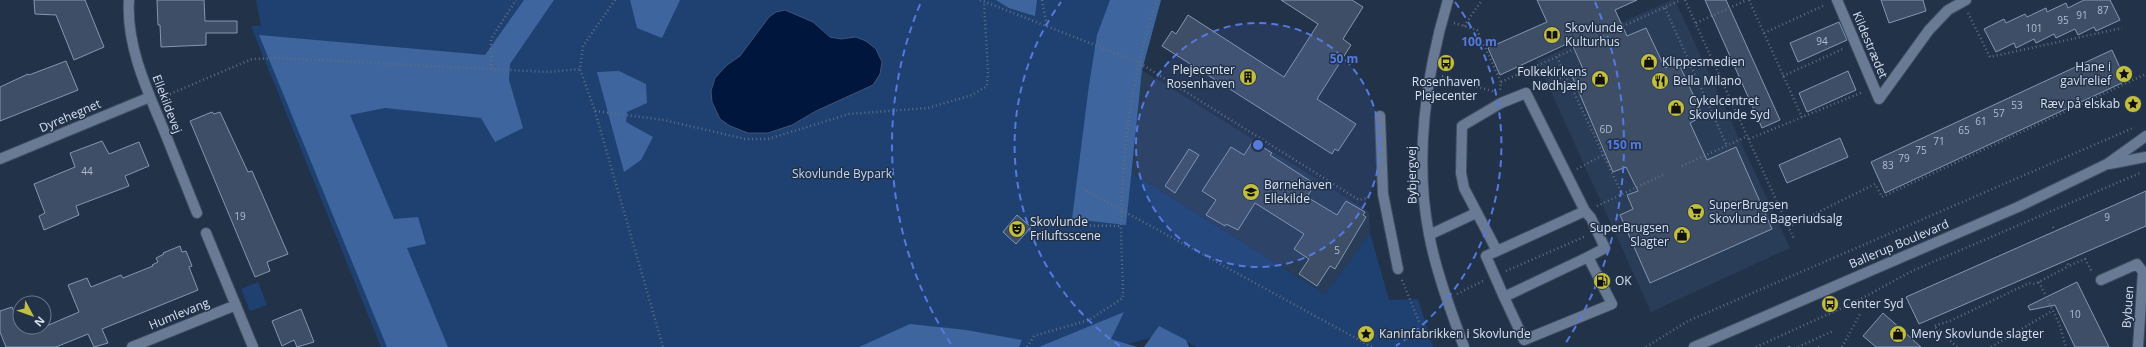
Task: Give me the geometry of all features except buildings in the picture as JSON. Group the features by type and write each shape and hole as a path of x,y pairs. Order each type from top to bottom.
{"street":[{"name":"Ellekildevej","path":"129,0 128,18 133,46 150,97 197,213"},
{"name":"Bybjergvej","path":"1448,0 1442,20 1427,90 1423,156 1424,201 1429,235 1464,347"},
{"name":"Kildestrædet","path":"1833,2 1855,43 1880,99 1929,30 1948,10 1965,1"},
{"path":"1497,251 1464,188 1461,173 1462,126 1501,104 1526,93 1585,211 1598,231 1605,248 1504,297"},
{"name":"Dyrehegnet","path":"0,159 150,97"},
{"path":"1380,116 1383,194 1398,269"},
{"name":"Ballerup Boulevard","path":"1695,346 2018,207 2107,164 2146,136"},
{"name":"Ballerup Boulevard","path":"2107,164 2146,156"},
{"path":"1585,211 1486,256 1524,340 1612,304 1588,257"},
{"path":"1429,235 1476,213"},
{"path":"206,233 254,347"},
{"path":"2101,280 2137,264 2145,272"},
{"name":"Bybuen","path":"2138,347 2145,272"},
{"name":"Humlevang","path":"132,347 236,305"}],"path":[{"path":"492,69 491,39 516,0"},
{"path":"615,0 583,46 580,69 595,111 663,347"},
{"path":"980,0 1138,62 1359,200 1383,194"},
{"path":"1042,0 1047,27"},
{"path":"1027,347 1034,336 1089,320 1123,298 1121,226 1125,146 1138,62 1157,0"},
{"path":"1464,26 1482,0"},
{"path":"1619,28 1682,0"},
{"path":"1685,0 1749,137 1794,239"},
{"path":"1696,23 1748,0 1802,117"},
{"path":"1965,1 1990,57 2122,28"},
{"path":"595,111 664,120 745,139 768,139 849,114 928,108 972,95 987,86 988,71 984,2"},
{"path":"1764,33 1833,2"},
{"path":"1664,8 1727,146"},
{"path":"1430,73 1500,94 1500,82 1477,30 1442,20"},
{"path":"1500,82 1605,35"},
{"path":"1783,76 1855,43"},
{"path":"1557,57 1622,194"},
{"path":"150,97 170,94 252,59 278,58 549,72 580,69"},
{"path":"1788,227 1875,184 1882,197 2146,74"},
{"path":"1526,93 1565,76"},
{"path":"1682,166 1727,146 1874,87"},
{"path":"1646,347 1688,321 2139,125"},
{"path":"1567,174 1603,155"},
{"path":"1756,347 1856,302 1912,271 2146,170"},
{"path":"1585,211 1665,174"},
{"path":"1083,189 1372,347"},
{"path":"1046,225 1121,226"},
{"path":"2053,227 2055,232"},
{"path":"1448,298 1494,276 1598,231"},
{"path":"1957,347 1934,326 1950,321 2029,282 2035,284 2085,259 2093,276 2101,280"},
{"path":"2066,260 2069,266"},
{"path":"1398,269 1420,324"},
{"path":"2039,282 2059,323 2066,347"},
{"path":"1991,347 2052,311"},
{"path":"1842,347 1860,314"},
{"path":"1798,347 1833,331"}],"shaded area":[{"path":"524,0 554,0 510,64 509,80 523,128 495,142 481,118 385,108 350,115 394,219 418,217 426,244 407,248 448,347 387,347 259,35 485,55"},
{"path":"630,0 680,0 662,38 637,28"},
{"path":"996,0 1037,0 1035,16 1009,8"},
{"path":"1110,0 1161,0 1142,70 1126,225 1072,219 1097,35"},
{"path":"1671,0 1675,0 1790,248 1651,312 1537,61"},
{"path":"785,10 813,22 830,37 841,39 856,37 866,41 876,49 882,62 880,74 873,85 816,111 792,125 768,133 748,133 730,126 720,119 712,102 711,91 715,78 727,65 740,56 769,17 776,12"},
{"name":"Børnehaven Ellekilde","path":"1142,70 1369,212 1370,233 1325,294 1132,173"},
{"path":"619,71 646,84 647,103 627,112 626,122 653,137 641,160 624,172 597,72"},
{"path":"1124,312 1111,339 1137,347 1039,347"},
{"path":"910,324 966,330 1022,340 1019,347 859,347"},
{"path":"1159,326 1186,340 1189,347 1144,347"}],"green space":[{"name":"Skovlunde Bypark","path":"256,0 1161,0 1142,70 1132,173 1325,294 1370,233 1389,300 1418,299 1433,347 1196,347 1170,332 1117,347 381,347 251,26 261,26"},
{"path":"258,282 267,305 250,311 241,289"}],"place":[{"name":"Skovlunde Kulturhus","path":"1552,35"},
{"name":"Klippesmedien","path":"1649,62"},
{"name":"Rosenhaven Plejecenter","path":"1446,63"},
{"name":"Hane i gavlrelief","path":"2124,74"},
{"name":"Plejecenter Rosenhaven","path":"1248,77"},
{"name":"Folkekirkens Nødhjælp","path":"1600,79"},
{"name":"Bella Milano","path":"1660,81"},
{"name":"Ræv på elskab","path":"2133,104"},
{"name":"Cykelcentret Skovlunde Syd","path":"1676,108"},
{"name":"Børnehaven Ellekilde","path":"1251,192"},
{"name":"SuperBrugsen Skovlunde Bageriudsalg","path":"1696,212"},
{"name":"Skovlunde Friluftsscene","path":"1017,229"},
{"name":"SuperBrugsen Slagter","path":"1682,235"},
{"name":"OK","path":"1602,281"},
{"name":"Center Syd","path":"1830,304"},
{"name":"Kaninfabrikken i Skovlunde","path":"1366,334"},
{"name":"Meny Skovlunde slagter","path":"1898,334"}]}
